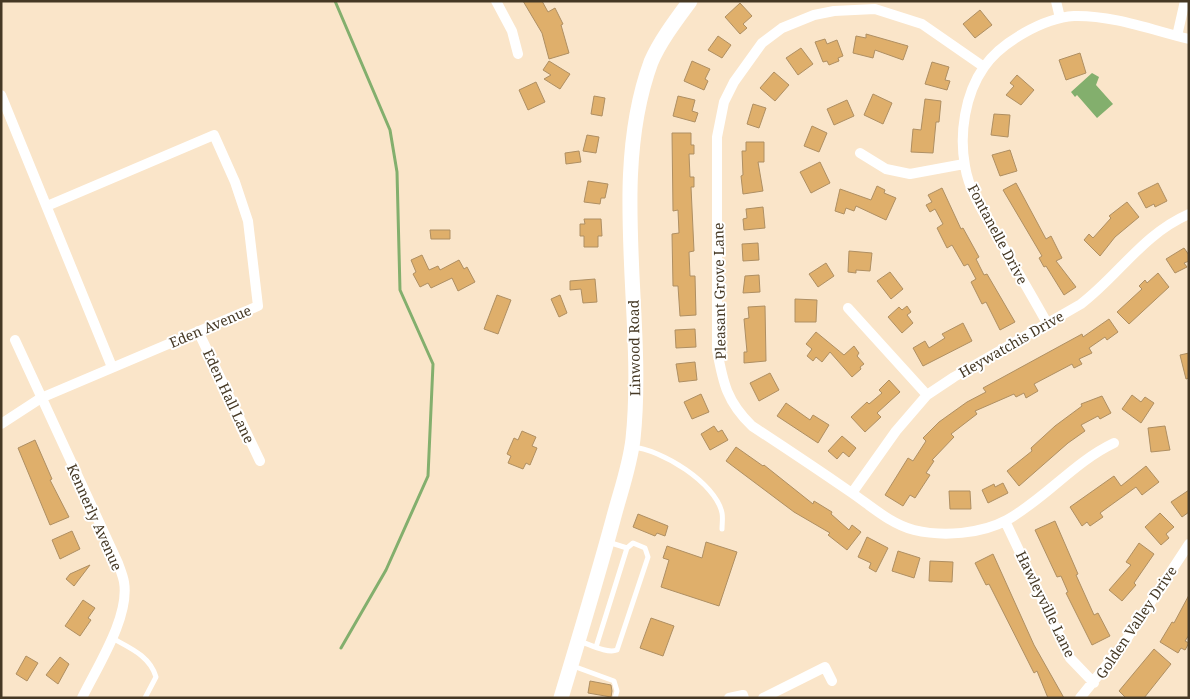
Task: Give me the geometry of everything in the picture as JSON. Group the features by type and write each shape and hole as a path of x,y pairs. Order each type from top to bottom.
{"street":[{"path":"496,1 512,31 518,54"},
{"name":"Linwood Road","path":"561,698 608,541 631,447 636,412 630,211 638,116 652,61 690,1"},
{"path":"1056,1 1060,18"},
{"path":"1177,36 1185,1"},
{"name":"Pleasant Grove Lane","path":"984,67 922,24 875,5 814,16 782,28 762,43 730,88 724,102 717,137 717,350 726,389 737,412 752,426 885,516 914,530 960,533 986,528 1005,521 1096,452 1114,443"},
{"name":"Fontanelle Drive","path":"1047,323 979,204 964,164 964,122 974,90 984,67 1021,35 1040,25 1060,18 1097,18 1189,39"},
{"path":"1,95 112,368"},
{"name":"Eden Avenue","path":"1,424 41,398 258,306 248,221 235,182 214,135 47,206"},
{"path":"860,152 886,169 904,173 922,173 964,164"},
{"name":"Heywatchis Drive","path":"852,493 896,431 927,395 954,376 1086,300 1154,233 1189,214"},
{"path":"848,308 927,395"},
{"name":"Eden Hall Lane","path":"198,331 260,461"},
{"name":"Kennerly Avenue","path":"15,340 118,563 124,582 124,598 118,624 82,698"},
{"name":"Hawleyville Lane","path":"1005,521 1070,658 1094,683"},
{"name":"Golden Valley Drive","path":"1080,698 1122,646 1189,544"},
{"path":"763,698 825,667 832,681"},
{"path":"729,698 743,695 744,698"}],"lane":[{"path":"631,447 653,451 701,481 720,508 723,515 722,529"},
{"path":"608,541 627,548"},
{"path":"578,641 612,652 619,647 648,557 645,548 633,543 627,548 596,646"},
{"path":"112,637 143,656 153,666 156,677 145,698"},
{"path":"570,665 614,681 617,691 615,698"}],"shaded area":[{"path":"1092,73 1099,77 1096,85 1113,104 1097,118 1077,95 1075,97 1071,92"}],"building":[{"path":"523,1 542,1 548,12 555,8 563,24 561,25 569,53 549,59 542,33"},
{"path":"740,3 752,16 743,24 747,28 740,34 725,17"},
{"path":"980,10 992,25 975,38 963,24"},
{"path":"866,34 908,46 903,60 875,50 873,58 853,53 856,36 866,38"},
{"path":"718,36 731,45 722,58 708,50"},
{"path":"825,39 827,44 837,40 843,56 838,58 839,61 829,65 827,61 823,62 815,42"},
{"path":"801,48 813,64 798,75 786,58"},
{"path":"1080,53 1086,73 1066,80 1059,60"},
{"path":"549,61 570,74 560,89 544,79 551,75 543,70"},
{"path":"692,61 710,69 705,79 708,81 704,90 684,81"},
{"path":"932,62 949,67 945,80 950,81 947,90 925,84"},
{"path":"774,72 789,85 775,101 760,88"},
{"path":"1017,75 1034,90 1021,105 1006,95 1014,86 1010,83"},
{"path":"536,82 545,102 528,110 519,90"},
{"path":"873,94 892,103 883,124 864,115"},
{"path":"594,96 605,98 602,116 591,114"},
{"path":"678,96 695,100 692,111 698,113 695,122 673,116"},
{"path":"925,99 941,101 939,122 936,122 933,153 911,152 913,129 921,130"},
{"path":"847,100 854,116 834,125 827,109"},
{"path":"753,104 766,108 759,128 747,124"},
{"path":"994,114 1010,115 1008,137 991,135"},
{"path":"812,126 827,133 819,152 804,146"},
{"path":"672,133 691,133 691,145 694,145 694,154 689,154 690,177 694,177 694,187 691,187 694,251 689,252 690,276 695,276 696,315 680,316 678,286 673,286 672,234 679,233 678,210 673,211"},
{"path":"587,135 599,137 596,153 583,151"},
{"path":"746,142 764,142 764,162 758,162 763,191 743,194 741,176 743,175 742,151 746,151"},
{"path":"1010,150 1017,171 1000,176 992,155"},
{"path":"579,151 581,162 566,164 565,153"},
{"path":"820,162 830,183 811,193 800,172"},
{"path":"588,181 608,184 605,198 601,198 600,204 584,202"},
{"path":"1016,183 1046,239 1051,236 1062,258 1056,261 1076,287 1064,295 1046,266 1044,267 1039,258 1042,256 1003,190"},
{"path":"1158,183 1167,201 1155,207 1154,204 1146,208 1138,193"},
{"path":"877,186 885,190 884,193 896,198 886,220 856,206 854,211 846,208 844,214 835,211 840,189 871,200"},
{"path":"942,188 961,229 963,228 979,257 976,259 984,275 987,274 1015,322 1000,330 986,302 982,304 971,282 976,279 968,264 964,266 952,245 947,248 937,228 943,224 935,209 930,212 926,205 932,202 928,195"},
{"path":"1127,202 1139,217 1115,237 1100,256 1084,240 1089,234 1093,238 1111,218 1109,216"},
{"path":"763,207 765,228 744,230 743,219 747,218 746,209"},
{"path":"584,219 601,219 602,236 598,236 598,247 584,247 584,236 580,236 580,224 585,224"},
{"path":"430,230 450,230 450,239 431,239"},
{"path":"758,243 759,260 743,261 742,244"},
{"path":"1184,248 1189,255 1189,261 1184,263 1187,267 1175,273 1166,259"},
{"path":"849,251 872,253 870,271 856,270 856,273 848,272"},
{"path":"422,255 429,270 438,266 440,270 459,260 464,269 467,267 475,282 458,291 452,278 431,288 428,283 420,287 413,274 416,272 411,260"},
{"path":"826,263 834,276 818,287 809,274"},
{"path":"890,272 903,289 891,299 877,281"},
{"path":"1158,273 1169,287 1129,324 1117,312 1142,289 1139,286 1145,280 1147,283"},
{"path":"759,275 760,292 743,293 745,276"},
{"path":"595,279 597,302 583,303 581,289 570,290 570,281"},
{"path":"497,295 511,300 498,334 484,329"},
{"path":"560,295 567,313 559,317 551,299"},
{"path":"795,299 817,300 816,322 795,322"},
{"path":"765,306 766,361 744,363 744,352 747,352 744,319 749,318 748,307"},
{"path":"907,306 911,312 907,315 913,323 902,333 888,317 899,307 902,310"},
{"path":"1109,319 1118,332 1107,340 1105,337 1089,348 1092,353 1079,359 1082,364 1074,368 1072,364 1034,384 1038,391 1026,398 1024,393 1016,397 1014,394 975,411 977,414 951,434 954,437 932,460 934,461 926,473 930,475 915,498 910,495 903,506 885,495 908,458 913,461 926,441 923,438 939,422 967,402 986,392 983,388 1082,334 1083,337"},
{"path":"963,323 972,341 923,366 913,348 925,341 929,348 945,338 942,334"},
{"path":"695,329 696,347 676,348 675,330"},
{"path":"816,332 844,355 854,346 859,353 857,356 864,364 860,367 861,369 852,377 830,352 822,362 816,357 813,361 807,356 812,349 806,344"},
{"path":"1189,353 1189,378 1186,379 1180,355"},
{"path":"695,362 697,380 679,382 676,364"},
{"path":"770,373 779,390 759,401 750,383"},
{"path":"889,380 900,392 877,413 881,417 865,432 851,417 867,402 869,404 882,393 879,390"},
{"path":"701,394 709,412 692,419 684,402"},
{"path":"1132,395 1141,402 1145,397 1154,403 1141,423 1122,409"},
{"path":"1102,396 1111,413 1100,419 1098,416 1081,425 1085,431 1068,443 1019,486 1007,471 1032,451 1031,448 1055,426 1082,406 1081,404"},
{"path":"786,403 810,420 813,415 829,425 818,443 777,416"},
{"path":"714,426 718,432 722,430 728,440 710,450 701,434"},
{"path":"1165,426 1170,450 1151,452 1148,428"},
{"path":"522,431 536,437 532,446 537,448 530,465 526,463 523,469 508,463 511,456 507,454 514,438 518,440"},
{"path":"842,436 856,448 849,457 843,452 837,459 828,451"},
{"path":"35,440 52,479 50,480 69,517 50,525 18,448"},
{"path":"736,447 764,465 813,504 814,501 832,512 831,514 849,530 852,525 861,532 847,550 828,535 830,533 794,512 726,461"},
{"path":"1146,466 1159,482 1142,495 1136,487 1100,513 1103,517 1090,526 1087,522 1082,526 1070,507 1114,476 1121,486"},
{"path":"1003,483 1008,493 988,503 982,490 994,484 995,487"},
{"path":"1189,490 1189,512 1182,517 1171,502"},
{"path":"949,491 970,491 971,509 950,509"},
{"path":"1160,513 1174,527 1166,534 1169,538 1161,545 1145,527"},
{"path":"638,514 668,526 665,536 657,533 655,536 633,527"},
{"path":"1055,521 1094,615 1098,613 1110,636 1092,645 1066,593 1068,592 1061,576 1057,577 1035,530"},
{"path":"72,531 80,549 60,559 52,540"},
{"path":"867,537 888,548 876,572 869,568 871,563 858,557"},
{"path":"706,542 737,552 719,606 661,587 669,560 663,558 667,546 702,558"},
{"path":"1139,543 1154,554 1134,583 1136,585 1122,601 1109,590 1131,565 1126,562"},
{"path":"898,551 920,558 914,578 892,571"},
{"path":"993,554 1034,645 1064,698 1048,698 1037,671 1034,673 989,584 986,585 975,563"},
{"path":"930,561 953,562 952,582 929,581"},
{"path":"90,565 74,586 66,579 70,574"},
{"path":"1189,595 1189,635 1185,641 1189,643 1185,650 1181,648 1178,653 1160,642 1172,622 1174,623"},
{"path":"83,600 95,608 88,618 91,620 80,636 65,626"},
{"path":"651,618 674,626 663,656 640,648"},
{"path":"1154,649 1171,664 1144,698 1126,698 1119,691"},
{"path":"26,656 38,663 27,681 16,674"},
{"path":"60,657 69,664 58,684 46,675"},
{"path":"590,681 611,685 611,697 588,693"}],"waterway":[{"path":"335,1 390,130 397,172 400,290 433,364 428,476 386,570 341,648"}]}
